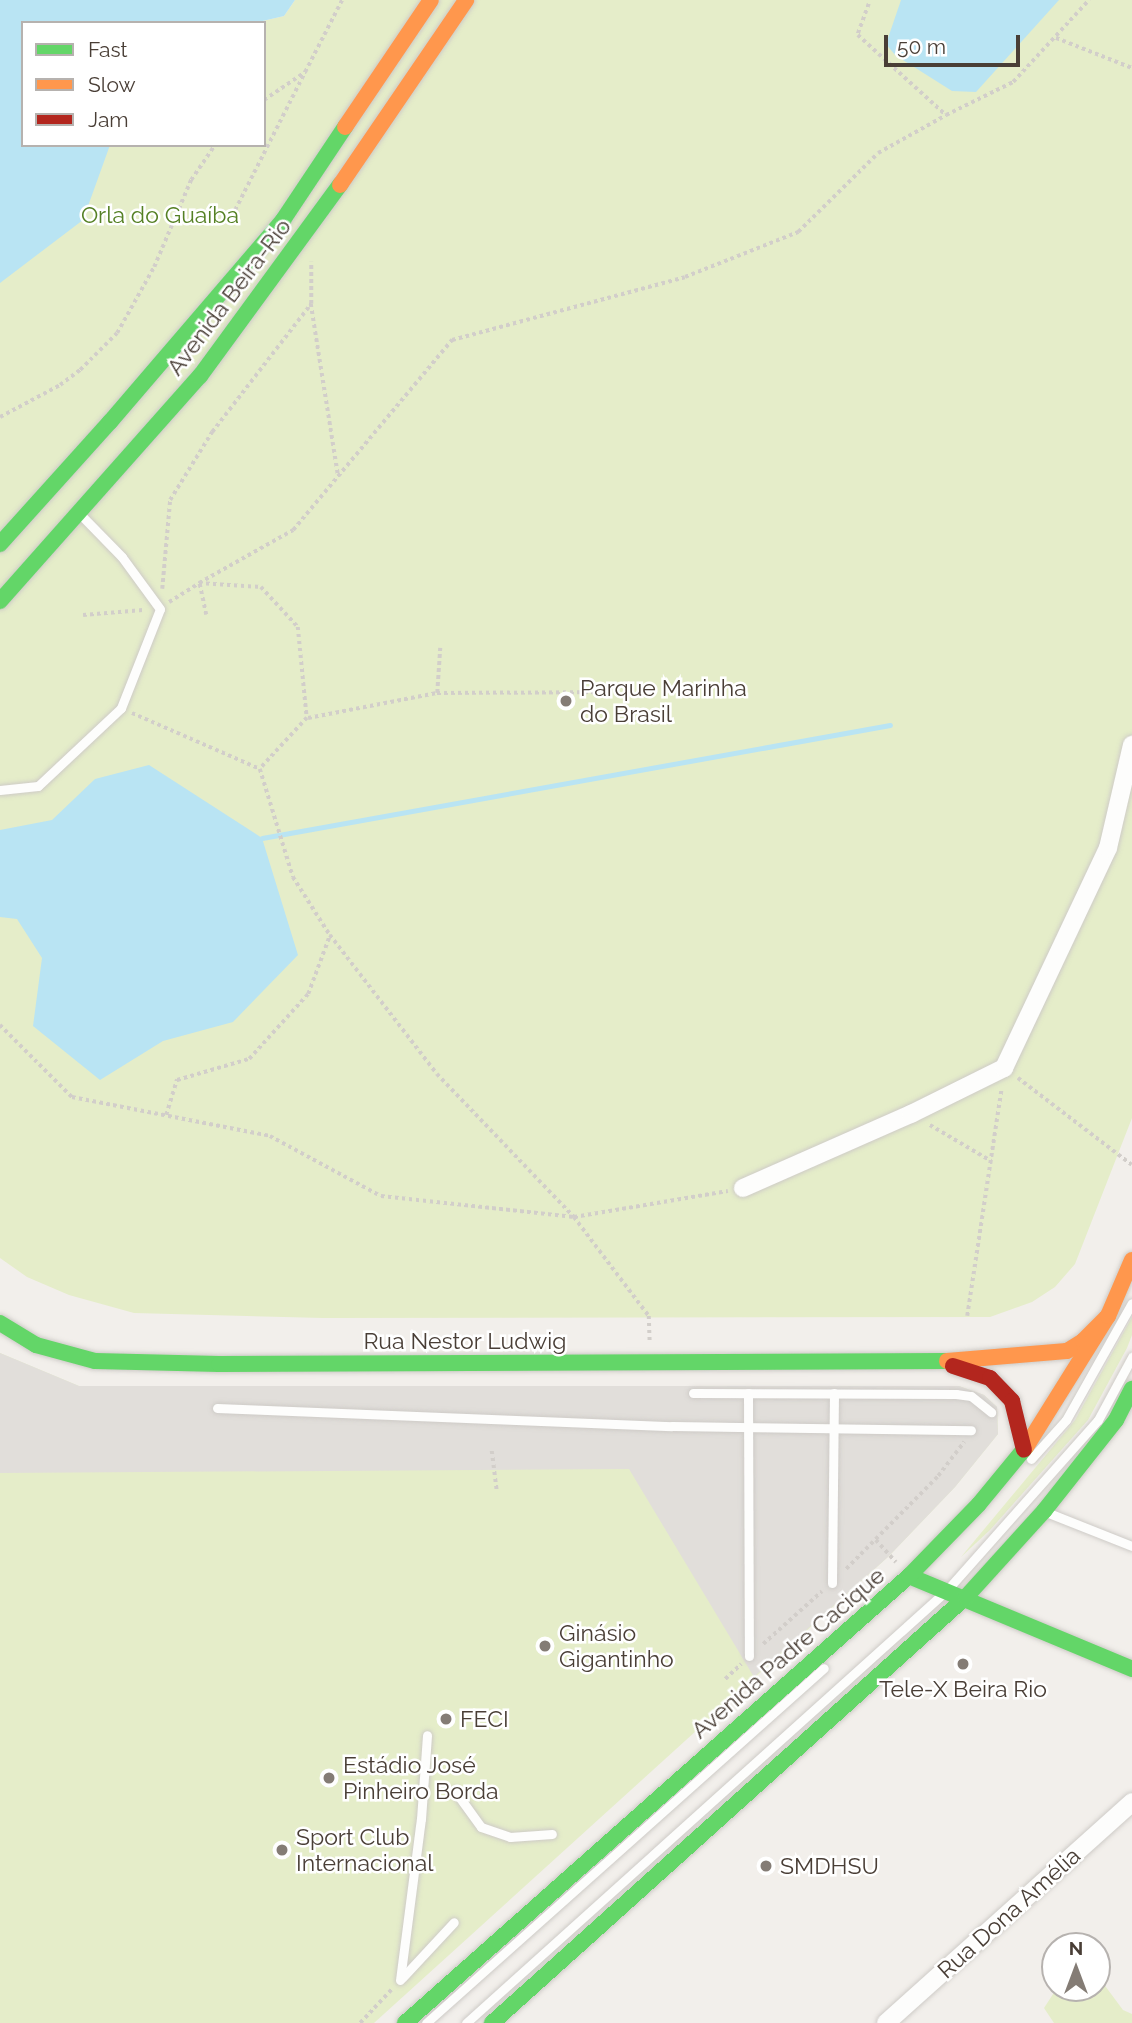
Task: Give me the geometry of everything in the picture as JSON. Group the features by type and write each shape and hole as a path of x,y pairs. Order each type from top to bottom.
{"main road":[{"name":"Avenida Beira-Rio","path":"0,544 110,422 283,220 430,0"},
{"name":"Avenida Beira-Rio","path":"0,601 200,376 305,236 466,0"},
{"name":"Avenida Padre Cacique","path":"405,2023 919,1579 1024,1450 1108,1316 1132,1260"},
{"name":"Rua Nestor Ludwig","path":"0,1323 36,1345 95,1361 219,1364 938,1362 1046,1355 1067,1351 1083,1341 1108,1316"},
{"name":"Rua Nestor Ludwig","path":"938,1362 990,1378 1012,1401 1024,1450"},
{"path":"492,2023 966,1597 1044,1511 1116,1420 1132,1389"},
{"path":"919,1579 1132,1669"}],"street":[{"path":"743,1188 911,1114 1004,1068 1108,848 1132,745"},
{"name":"Rua Dona Amélia","path":"886,2023 1132,1802"}],"lane":[{"path":"0,789 38,786 121,708 160,608 122,557 79,514"},
{"path":"1108,1316 1132,1280"},
{"path":"948,1552 1066,1420 1132,1303"},
{"path":"466,2023 947,1590 1098,1420 1132,1357"},
{"path":"693,1392 956,1394 971,1396 991,1412"},
{"path":"748,1393 749,1656"},
{"path":"832,1583 834,1393"},
{"path":"217,1408 749,1428 971,1430"},
{"path":"1044,1511 1132,1546"},
{"path":"426,2023 829,1663"},
{"path":"400,1980 421,1819 426,1735"},
{"path":"455,1791 481,1827 510,1837 552,1834"},
{"path":"400,1980 454,1922"}],"path":[{"path":"235,210 342,0"},
{"path":"83,615 160,608 293,530 452,340 685,277 798,232 878,153 1013,82 1089,0"},
{"path":"870,4 858,35 946,115"},
{"path":"1056,38 1132,68"},
{"path":"266,99 305,72"},
{"path":"0,416 60,385 80,370 117,332 154,267 191,180 214,147"},
{"path":"305,236 311,260 312,304 338,476"},
{"path":"160,608 170,500 212,432 312,304"},
{"path":"199,583 206,615"},
{"path":"199,583 261,587 298,628 307,719"},
{"path":"437,693 440,648"},
{"path":"260,769 307,719 437,693 607,692"},
{"path":"121,708 260,769 293,877 330,935 437,1074 574,1217 649,1316 650,1363"},
{"path":"166,1115 177,1080 249,1059 308,994 330,935"},
{"path":"0,1025 72,1097 270,1136 381,1196 574,1217 743,1188"},
{"path":"967,1316 1004,1068 1132,1165"},
{"path":"911,1114 991,1161"},
{"path":"725,1679 876,1541 938,1476 971,1430"},
{"path":"492,1451 496,1491"},
{"path":"876,1541 919,1579"},
{"path":"360,2023 400,1980"}],"green space":[{"name":"Parque Marinha do Brasil","path":"295,0 1132,0 1132,1118 1075,1264 1055,1287 1032,1302 990,1317 323,1318 134,1313 69,1295 27,1277 0,1258 0,202 51,147 266,147 266,21 263,21 284,16"},
{"path":"1132,1317 1132,1335 1127,1348 1088,1420 990,1530 961,1557 1075,1420"},
{"name":"Sport Club Internacional","path":"0,1353 79,1386 959,1386 984,1395 997,1407 998,1434 955,1487 889,1556 374,2023 0,2023"},
{"path":"1111,1994 1123,2010 1132,2014 1132,2023 1054,2023 1044,2008 1048,2002 1111,2002"}],"shaded area":[{"path":"0,1353 79,1386 959,1386 984,1395 997,1407 998,1434 955,1487 889,1556 754,1677 629,1469 0,1473"}],"water":[{"path":"0,0 295,0 284,16 263,21 21,21 21,147 109,147 83,220 0,283"},
{"path":"901,0 1059,0 976,92 952,91 895,55 886,44"},
{"path":"149,765 262,838 298,955 233,1022 163,1041 100,1080 33,1026 42,958 17,919 0,917 0,830 52,820 95,779"}],"waterway":[{"path":"262,838 890,725"}],"traffic: fast":[{"path":"0,544 110,422 283,220 345,127"},
{"path":"0,601 200,376 340,185"},
{"path":"0,1323 36,1345 95,1361 219,1364 947,1361"},
{"path":"492,2023 966,1597 1044,1511 1116,1420 1132,1389"},
{"path":"405,2023 909,1576 979,1504 1026,1447"},
{"path":"909,1576 1132,1669"}],"traffic: slow":[{"path":"345,127 431,0"},
{"path":"340,185 466,0"},
{"path":"1026,1447 1108,1316 1132,1260"},
{"path":"947,1361 1067,1351 1083,1341 1108,1316"}],"traffic: jam":[{"path":"953,1366 990,1378 1012,1401 1024,1450"}],"place":[{"name":"Parque Marinha do Brasil","path":"566,701"},
{"name":"Ginásio Gigantinho","path":"545,1646"},
{"name":"Tele-X Beira Rio","path":"963,1664"},
{"name":"FECI","path":"446,1719"},
{"name":"Estádio José Pinheiro Borda","path":"329,1778"},
{"name":"Sport Club Internacional","path":"282,1850"},
{"name":"SMDHSU","path":"766,1866"}],"park label":[{"name":"Orla do Guaíba","path":"160,215"}]}
